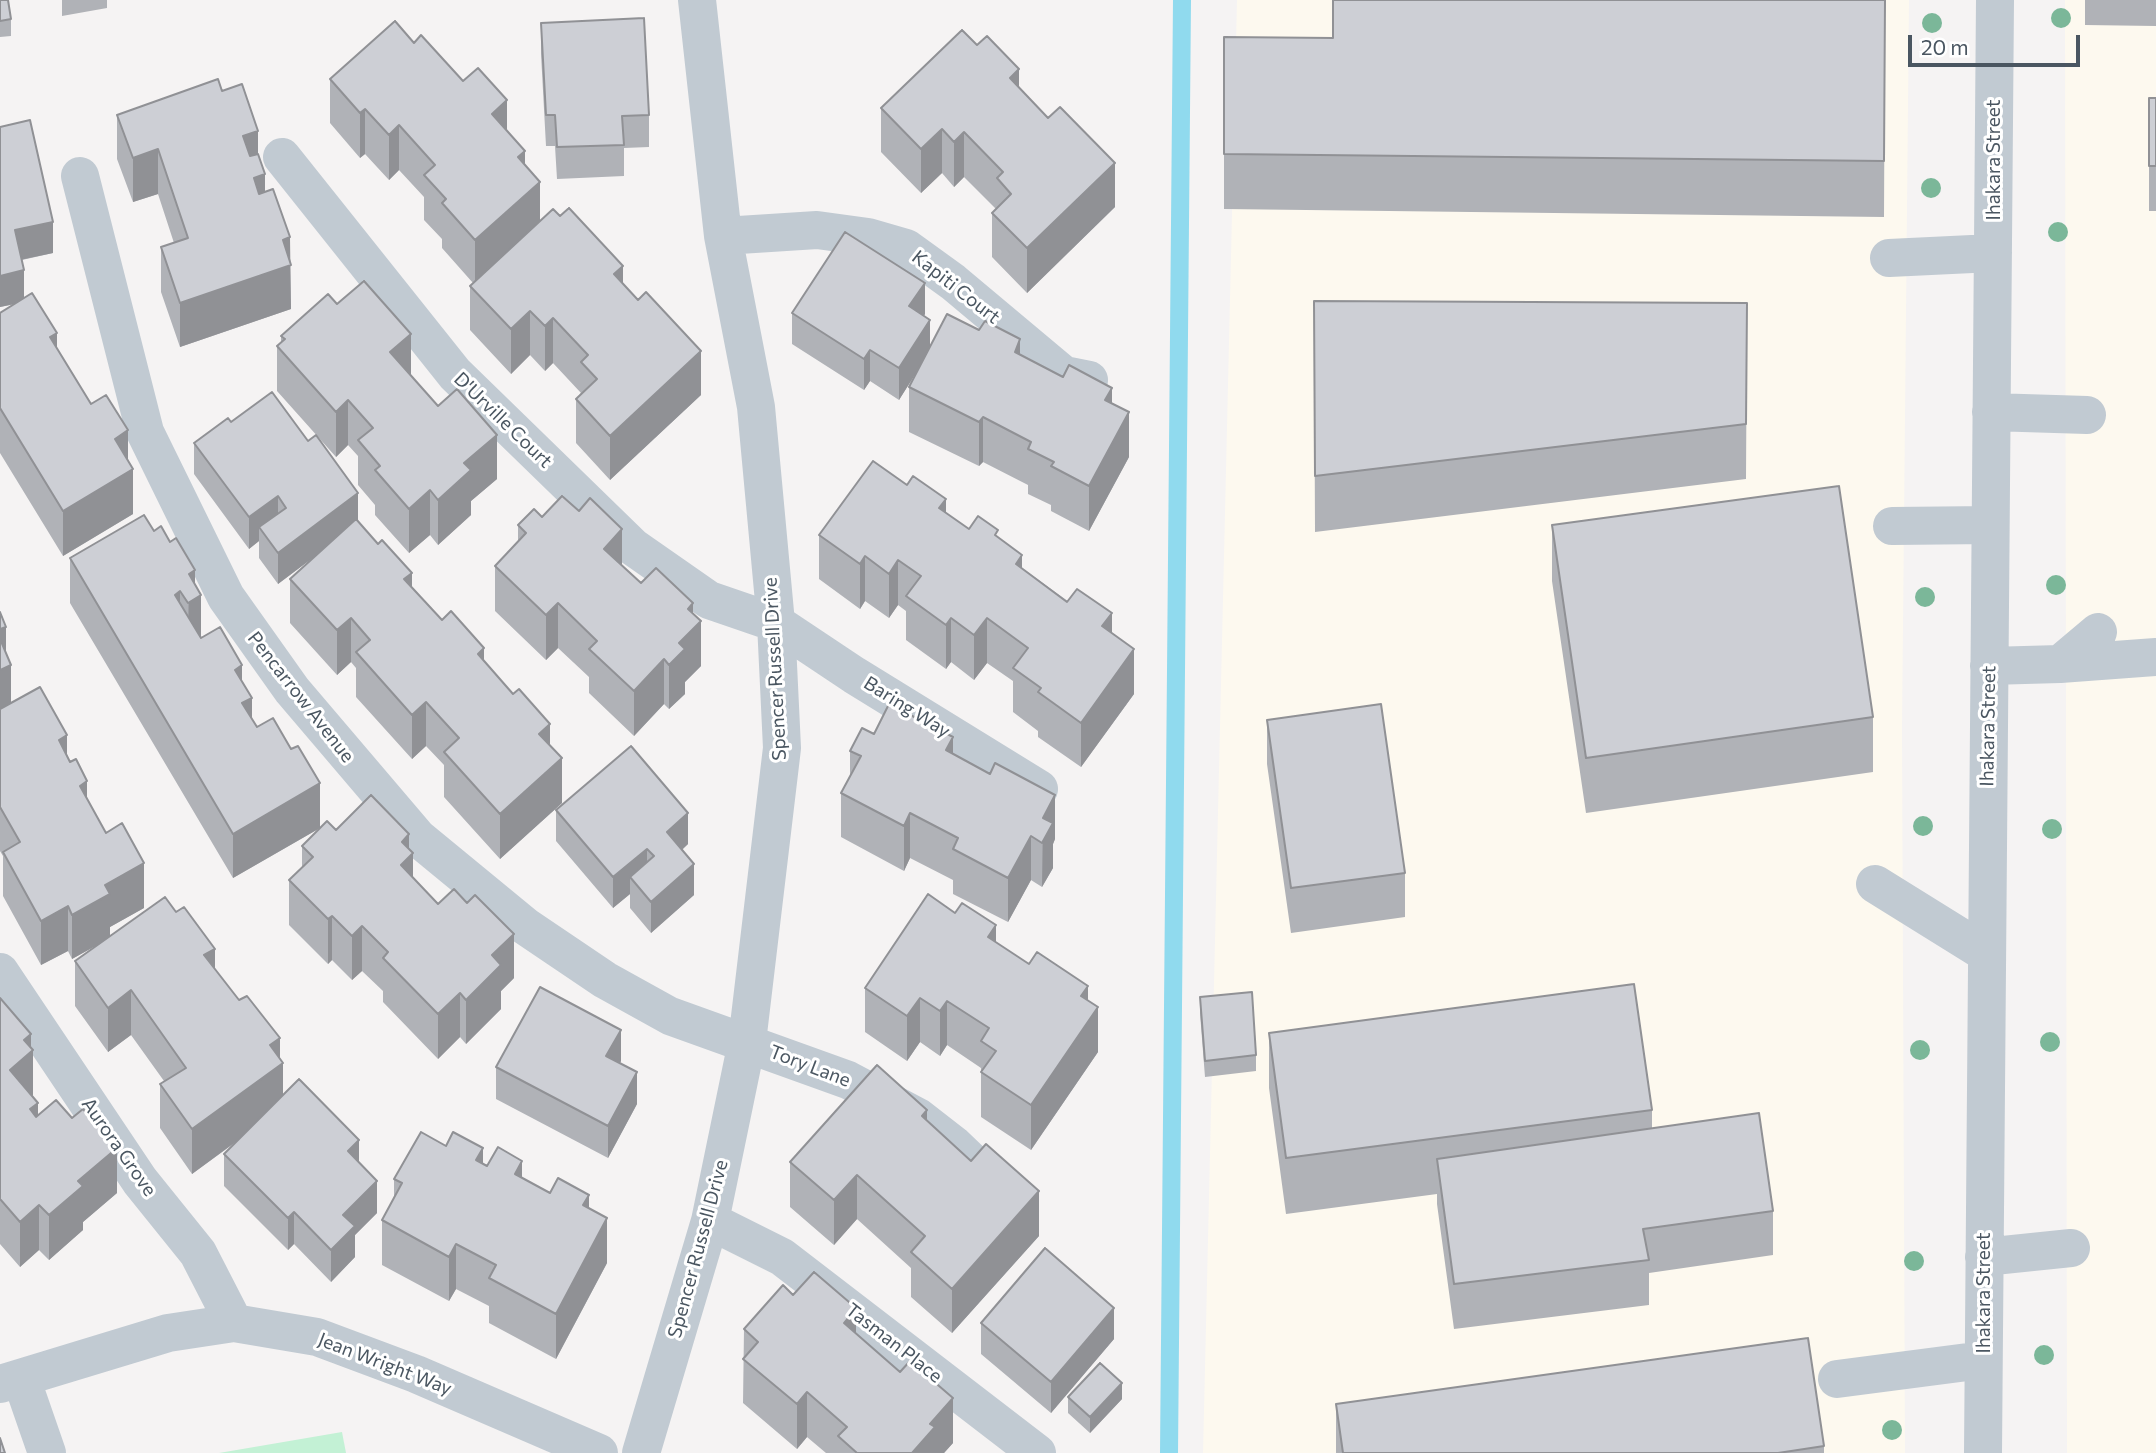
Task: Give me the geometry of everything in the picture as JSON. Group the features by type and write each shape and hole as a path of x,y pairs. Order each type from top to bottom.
{"street":[{"name":"Spencer Russell Drive","path":"640,1453 710,1221 747,1042 782,748 776,623 756,407 723,236 697,0"},
{"name":"Ihakara Street","path":"1983,1453 1995,0"},
{"name":"D'Urville Court","path":"282,158 455,374 633,547 709,600 776,623"},
{"name":"Pencarrow Avenue","path":"80,176 145,432 226,597 292,690 418,838 525,926 605,979 670,1016 747,1042"},
{"name":"Kapiti Court","path":"723,236 817,230 869,237 906,248 953,282 1064,375 1089,380"},
{"path":"1889,258 1993,253"},
{"path":"1991,412 2087,415"},
{"path":"1892,526 1990,525"},
{"name":"Baring Way","path":"776,623 854,675 1039,789"},
{"path":"2060,664 2098,632"},
{"path":"1989,666 2156,657"},
{"path":"1875,884 1986,953"},
{"name":"Aurora Grove","path":"0,972 140,1181 198,1253 234,1323"},
{"name":"Tory Lane","path":"747,1042 848,1080 918,1117 954,1145 1005,1194"},
{"name":"Tasman Place","path":"710,1221 782,1257 1037,1453"},
{"path":"1984,1258 2071,1248"},
{"name":"Jean Wright Way","path":"11,1381 168,1333 234,1323 317,1337 416,1374 599,1453"},
{"path":"1837,1379 1983,1360"},
{"path":"11,1381 47,1453"}],"shaded area":[{"path":"1237,0 1909,0 1902,729 1905,1453 1203,1453"},
{"path":"2065,0 2156,0 2156,1453 2067,1453"}],"green space":[{"path":"342,1432 346,1453 219,1453"}],"building":[{"path":"0,0 8,0 11,19 0,21"},
{"path":"1333,0 1885,0 1884,161 1224,154 1224,37 1333,38"},
{"path":"644,18 649,115 622,116 624,145 557,147 555,115 546,115 541,23"},
{"path":"395,21 414,43 421,35 463,81 478,68 507,100 492,114 525,151 518,157 540,182 475,240 442,203 446,199 424,175 435,165 399,125 389,135 365,109 360,113 330,79"},
{"path":"962,30 977,45 987,36 1019,69 1010,78 1048,118 1060,107 1115,163 1027,248 992,213 1011,194 997,178 1003,172 964,132 954,142 942,129 921,149 881,108"},
{"path":"218,79 222,91 242,84 258,131 243,136 250,156 258,154 265,174 254,178 259,194 273,189 290,237 283,240 291,265 180,303 161,247 188,238 158,149 133,158 117,115"},
{"path":"2149,98 2156,98 2156,166 2149,166"},
{"path":"30,120 53,222 15,230 24,270 0,276 0,127"},
{"path":"569,208 623,266 614,274 638,300 646,292 701,351 610,436 576,399 597,379 581,362 588,355 553,318 545,326 530,311 511,329 470,286 553,209 560,216"},
{"path":"845,232 925,283 909,306 930,320 899,368 870,350 864,359 792,313"},
{"path":"364,281 411,334 390,352 438,406 457,389 497,435 464,463 471,470 438,500 430,490 409,509 375,470 380,466 358,440 373,428 348,400 336,412 277,346 285,339 281,336 328,294 337,304"},
{"path":"32,293 57,333 50,337 91,404 106,395 128,430 115,439 133,469 63,511 0,408 0,313"},
{"path":"1314,301 1747,303 1746,424 1315,476"},
{"path":"947,314 979,330 985,321 1020,339 1015,352 1063,377 1069,365 1112,388 1105,400 1129,412 1089,486 1051,466 1054,462 1028,449 1031,442 983,417 979,422 909,387"},
{"path":"272,392 308,441 316,435 358,493 278,553 259,527 286,508 278,496 249,517 194,443 228,418 231,422"},
{"path":"873,461 907,485 913,476 946,499 939,508 969,529 978,516 998,530 995,535 1022,555 1016,564 1067,602 1077,589 1112,613 1102,626 1134,649 1081,723 1038,692 1041,688 1013,668 1028,648 987,618 974,635 951,618 946,625 906,596 921,576 898,560 889,574 865,556 860,564 819,535"},
{"path":"1839,486 1873,717 1586,758 1552,525"},
{"path":"562,496 579,511 590,498 622,529 604,549 641,583 656,568 693,603 688,609 701,621 679,643 685,649 669,665 664,659 634,691 589,649 597,641 558,603 546,615 495,566 526,533 518,525 534,509 542,517"},
{"path":"144,515 154,531 161,526 170,542 176,538 195,570 189,574 201,595 188,603 180,591 175,595 201,638 220,627 242,665 235,670 252,698 242,703 257,727 273,718 291,749 298,746 320,783 233,834 70,558"},
{"path":"356,519 378,544 382,540 412,573 404,579 442,620 451,611 484,648 478,654 513,694 519,689 550,724 539,734 562,758 500,814 444,752 459,738 426,702 412,715 356,652 370,640 351,618 337,630 290,579"},
{"path":"0,612 6,627 0,629"},
{"path":"0,639 11,665 0,670"},
{"path":"40,687 67,735 59,740 70,762 76,759 87,781 80,786 106,833 122,823 144,863 105,885 110,894 72,915 68,906 41,921 3,852 20,842 0,807 0,709"},
{"path":"889,704 953,737 946,750 990,774 995,763 1055,795 1043,818 1053,823 1042,843 1031,836 1008,878 953,849 958,838 910,813 904,826 841,793 861,756 850,751 862,728 874,734"},
{"path":"1381,704 1405,873 1291,888 1267,720"},
{"path":"631,746 688,813 667,832 694,864 651,902 630,877 654,856 647,849 613,877 556,810"},
{"path":"371,795 409,834 402,842 413,853 401,865 438,904 454,889 467,903 475,895 514,934 492,955 501,965 466,1000 460,993 438,1014 383,958 388,952 362,926 352,936 332,916 328,919 289,880 313,857 302,846 327,821 336,830"},
{"path":"928,894 955,913 962,903 996,925 988,937 1029,964 1037,952 1088,986 1081,996 1098,1007 1031,1105 981,1072 996,1051 981,1041 989,1028 947,1001 940,1011 920,998 907,1016 865,988"},
{"path":"165,897 176,912 184,907 215,949 204,955 239,1000 247,996 280,1038 270,1045 283,1063 192,1129 160,1084 186,1068 131,990 108,1008 75,961"},
{"path":"1634,984 1652,1110 1286,1158 1269,1033"},
{"path":"540,987 621,1030 606,1056 637,1072 608,1126 496,1067"},
{"path":"1252,992 1256,1055 1205,1061 1200,997"},
{"path":"0,998 31,1034 24,1040 33,1050 10,1070 38,1103 30,1109 36,1117 56,1100 72,1118 83,1109 117,1148 78,1181 83,1186 49,1215 39,1205 20,1222 0,1199"},
{"path":"877,1065 927,1110 922,1116 971,1161 986,1144 1039,1191 952,1289 911,1252 925,1236 857,1175 834,1200 790,1162"},
{"path":"299,1079 359,1140 348,1151 377,1181 343,1215 355,1226 331,1250 294,1212 288,1218 224,1154"},
{"path":"1759,1113 1773,1211 1643,1229 1649,1260 1454,1284 1437,1159"},
{"path":"421,1132 446,1146 453,1132 483,1148 476,1160 487,1166 498,1147 522,1161 515,1174 550,1193 558,1178 589,1195 583,1205 607,1218 556,1314 489,1278 496,1265 456,1244 449,1257 382,1220 402,1183 394,1179"},
{"path":"1045,1248 1114,1308 1051,1382 981,1323"},
{"path":"814,1272 856,1308 844,1323 900,1372 910,1361 953,1398 930,1424 935,1427 912,1453 857,1453 838,1436 847,1427 807,1392 797,1404 743,1359 758,1342 744,1329 783,1285 793,1295"},
{"path":"1808,1338 1824,1446 1778,1453 1343,1453 1336,1404"},
{"path":"1100,1363 1122,1383 1090,1417 1068,1397"},
{"path":"0,1438 5,1453 0,1453"}],"waterway":[{"path":"1169,1453 1182,0"}]}
